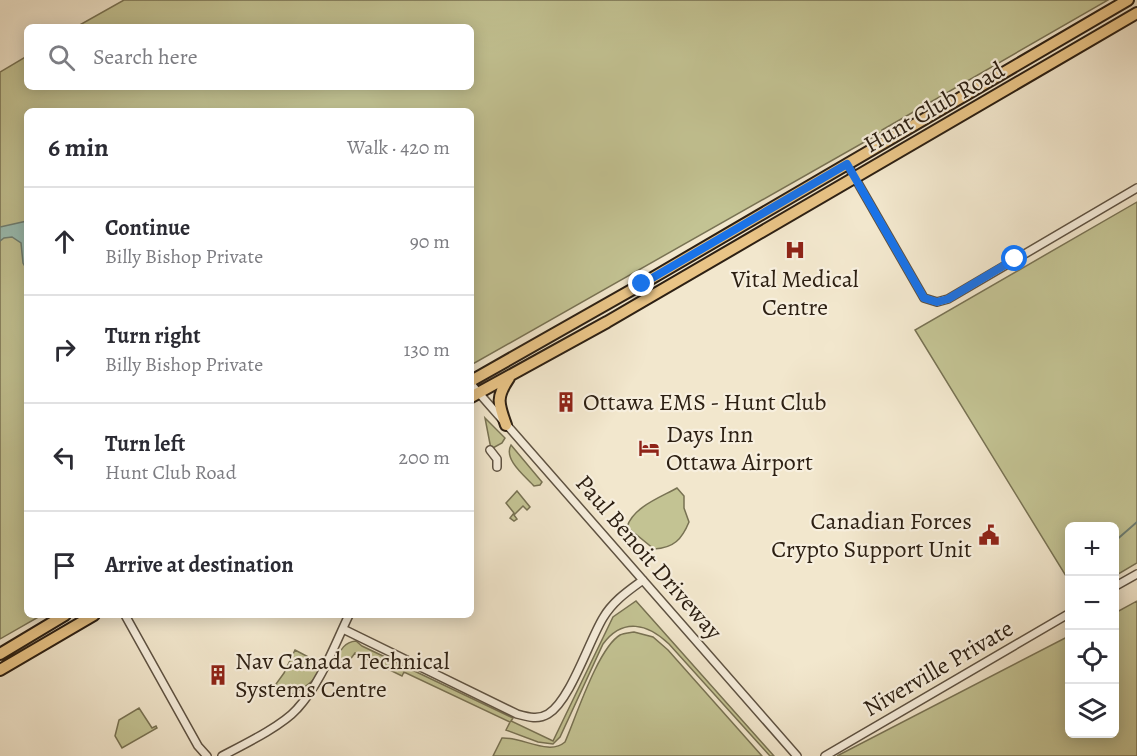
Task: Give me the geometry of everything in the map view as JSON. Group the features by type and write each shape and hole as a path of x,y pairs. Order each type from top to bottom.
{"main road":[{"name":"Hunt Club Road","path":"474,388 847,164 1128,0"},
{"name":"Hunt Club Road","path":"474,389 510,376 607,322 1137,13"},
{"path":"506,425 500,410 499,396 510,376"},
{"path":"0,654 60,618"},
{"path":"0,670 89,618"}],"street":[{"path":"847,164 924,298 937,302 948,299 1137,188"},
{"name":"Paul Benoit Driveway","path":"474,390 797,756"},
{"path":"494,452 497,466"},
{"path":"1119,584 1137,574"},
{"path":"343,629 517,714 534,718 548,714 560,704 603,617 617,598 643,580"},
{"name":"Niverville Private","path":"825,756 1065,616"},
{"path":"127,618 198,747 207,756"},
{"path":"222,756 297,709 316,684 348,618"}],"green space":[{"path":"124,0 1108,0 882,132 474,363 474,108 24,108 24,618 37,618 0,639 0,72 24,58 24,90 474,90 474,24 81,24"},
{"path":"1137,202 1137,563 1119,574 1119,522 1065,522 1065,574 915,330"},
{"path":"485,418 505,438 502,443 491,449"},
{"path":"511,445 542,482 540,485 534,486 516,467 510,456"},
{"path":"677,488 684,496 684,508 689,522 676,542 667,547 654,549 627,527 641,508"},
{"path":"517,491 530,507 527,510 523,506 514,515 517,519 514,521 510,518 514,513 506,503"},
{"path":"636,601 774,756 770,756 669,644 653,632 636,626 619,630 603,644 560,737 553,744 538,742 506,730 510,722 404,672 402,676 355,653 346,665 337,661 343,647 356,641 362,646 513,718 511,721 553,741 613,617"},
{"path":"1137,601 1137,756 837,756 1065,638 1065,738 1119,738 1119,611"},
{"path":"634,632 653,637 668,650 762,756 493,756 502,738 544,747 559,746 565,742 588,684 604,654 620,635"},
{"path":"295,650 318,662 318,673 303,688 293,694 287,692 282,696 276,684"},
{"path":"139,708 152,728 156,726 157,728 122,748 115,736 119,720"}],"water":[{"path":"24,222 24,265 21,243 12,237 0,241 0,227"}],"waterway":[{"path":"1119,538 1137,522"}],"place":[{"name":"Vital Medical Centre","path":"795,250"},
{"name":"Ottawa EMS - Hunt Club","path":"566,402"},
{"name":"Days Inn Ottawa Airport","path":"649,448"},
{"name":"Canadian Forces Crypto Support Unit","path":"989,535"},
{"name":"Nav Canada Technical Systems Centre","path":"218,675"}],"route":[{"path":"642,284 847,164 924,298 937,302 948,299 1015,259"}]}
